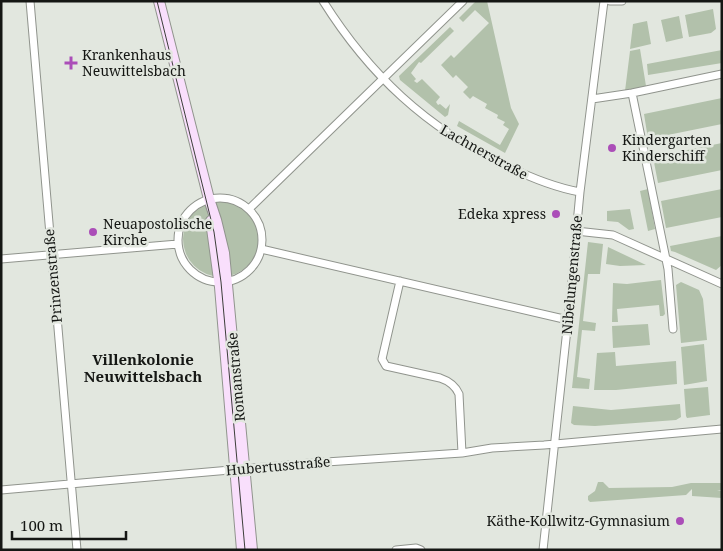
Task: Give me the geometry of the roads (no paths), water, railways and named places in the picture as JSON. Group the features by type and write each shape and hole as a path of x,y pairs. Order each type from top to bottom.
{"main road":[{"name":"Romanstraße","path":"159,1 210,203 211,222 224,282 240,469 242,550"},
{"name":"Romanstraße","path":"240,469 252,550"}],"street":[{"name":"Prinzenstraße","path":"30,1 50,255 77,550"},
{"name":"Lachnerstraße","path":"323,1 354,46 383,79 443,131 492,159 532,178 580,192"},
{"path":"249,210 463,1"},
{"name":"Nibelungenstraße","path":"543,550 580,192 604,1"},
{"path":"610,1 622,1"},
{"path":"592,99 632,94 722,74"},
{"path":"632,94 669,277 673,328"},
{"path":"228,199 239,202 249,210 256,218 262,238 259,256 250,269 238,278 224,282 206,279 192,272 183,259 178,244 180,230 186,216 196,206 228,199"},
{"path":"576,231 613,235 722,284"},
{"path":"1,259 178,244"},
{"path":"261,249 568,320"},
{"path":"400,281 382,359 383,363 386,366 447,380 456,388 459,401 462,453"},
{"name":"Hubertusstraße","path":"1,490 240,469 462,453 492,448 722,429"},
{"path":"396,550 416,548 421,550"}],"tram line":[{"path":"157,1 214,232 221,282 245,550"}],"place":[{"name":"Krankenhaus Neuwittelsbach","path":"71,63"},
{"name":"Kindergarten Kinderschiff","path":"612,148"},
{"name":"Edeka xpress","path":"556,214"},
{"name":"Neuapostolische Kirche","path":"93,232"},
{"name":"Käthe-Kollwitz-Gymnasium","path":"680,521"}],"district":[{"name":"Villenkolonie Neuwittelsbach","path":"143,368"}]}
